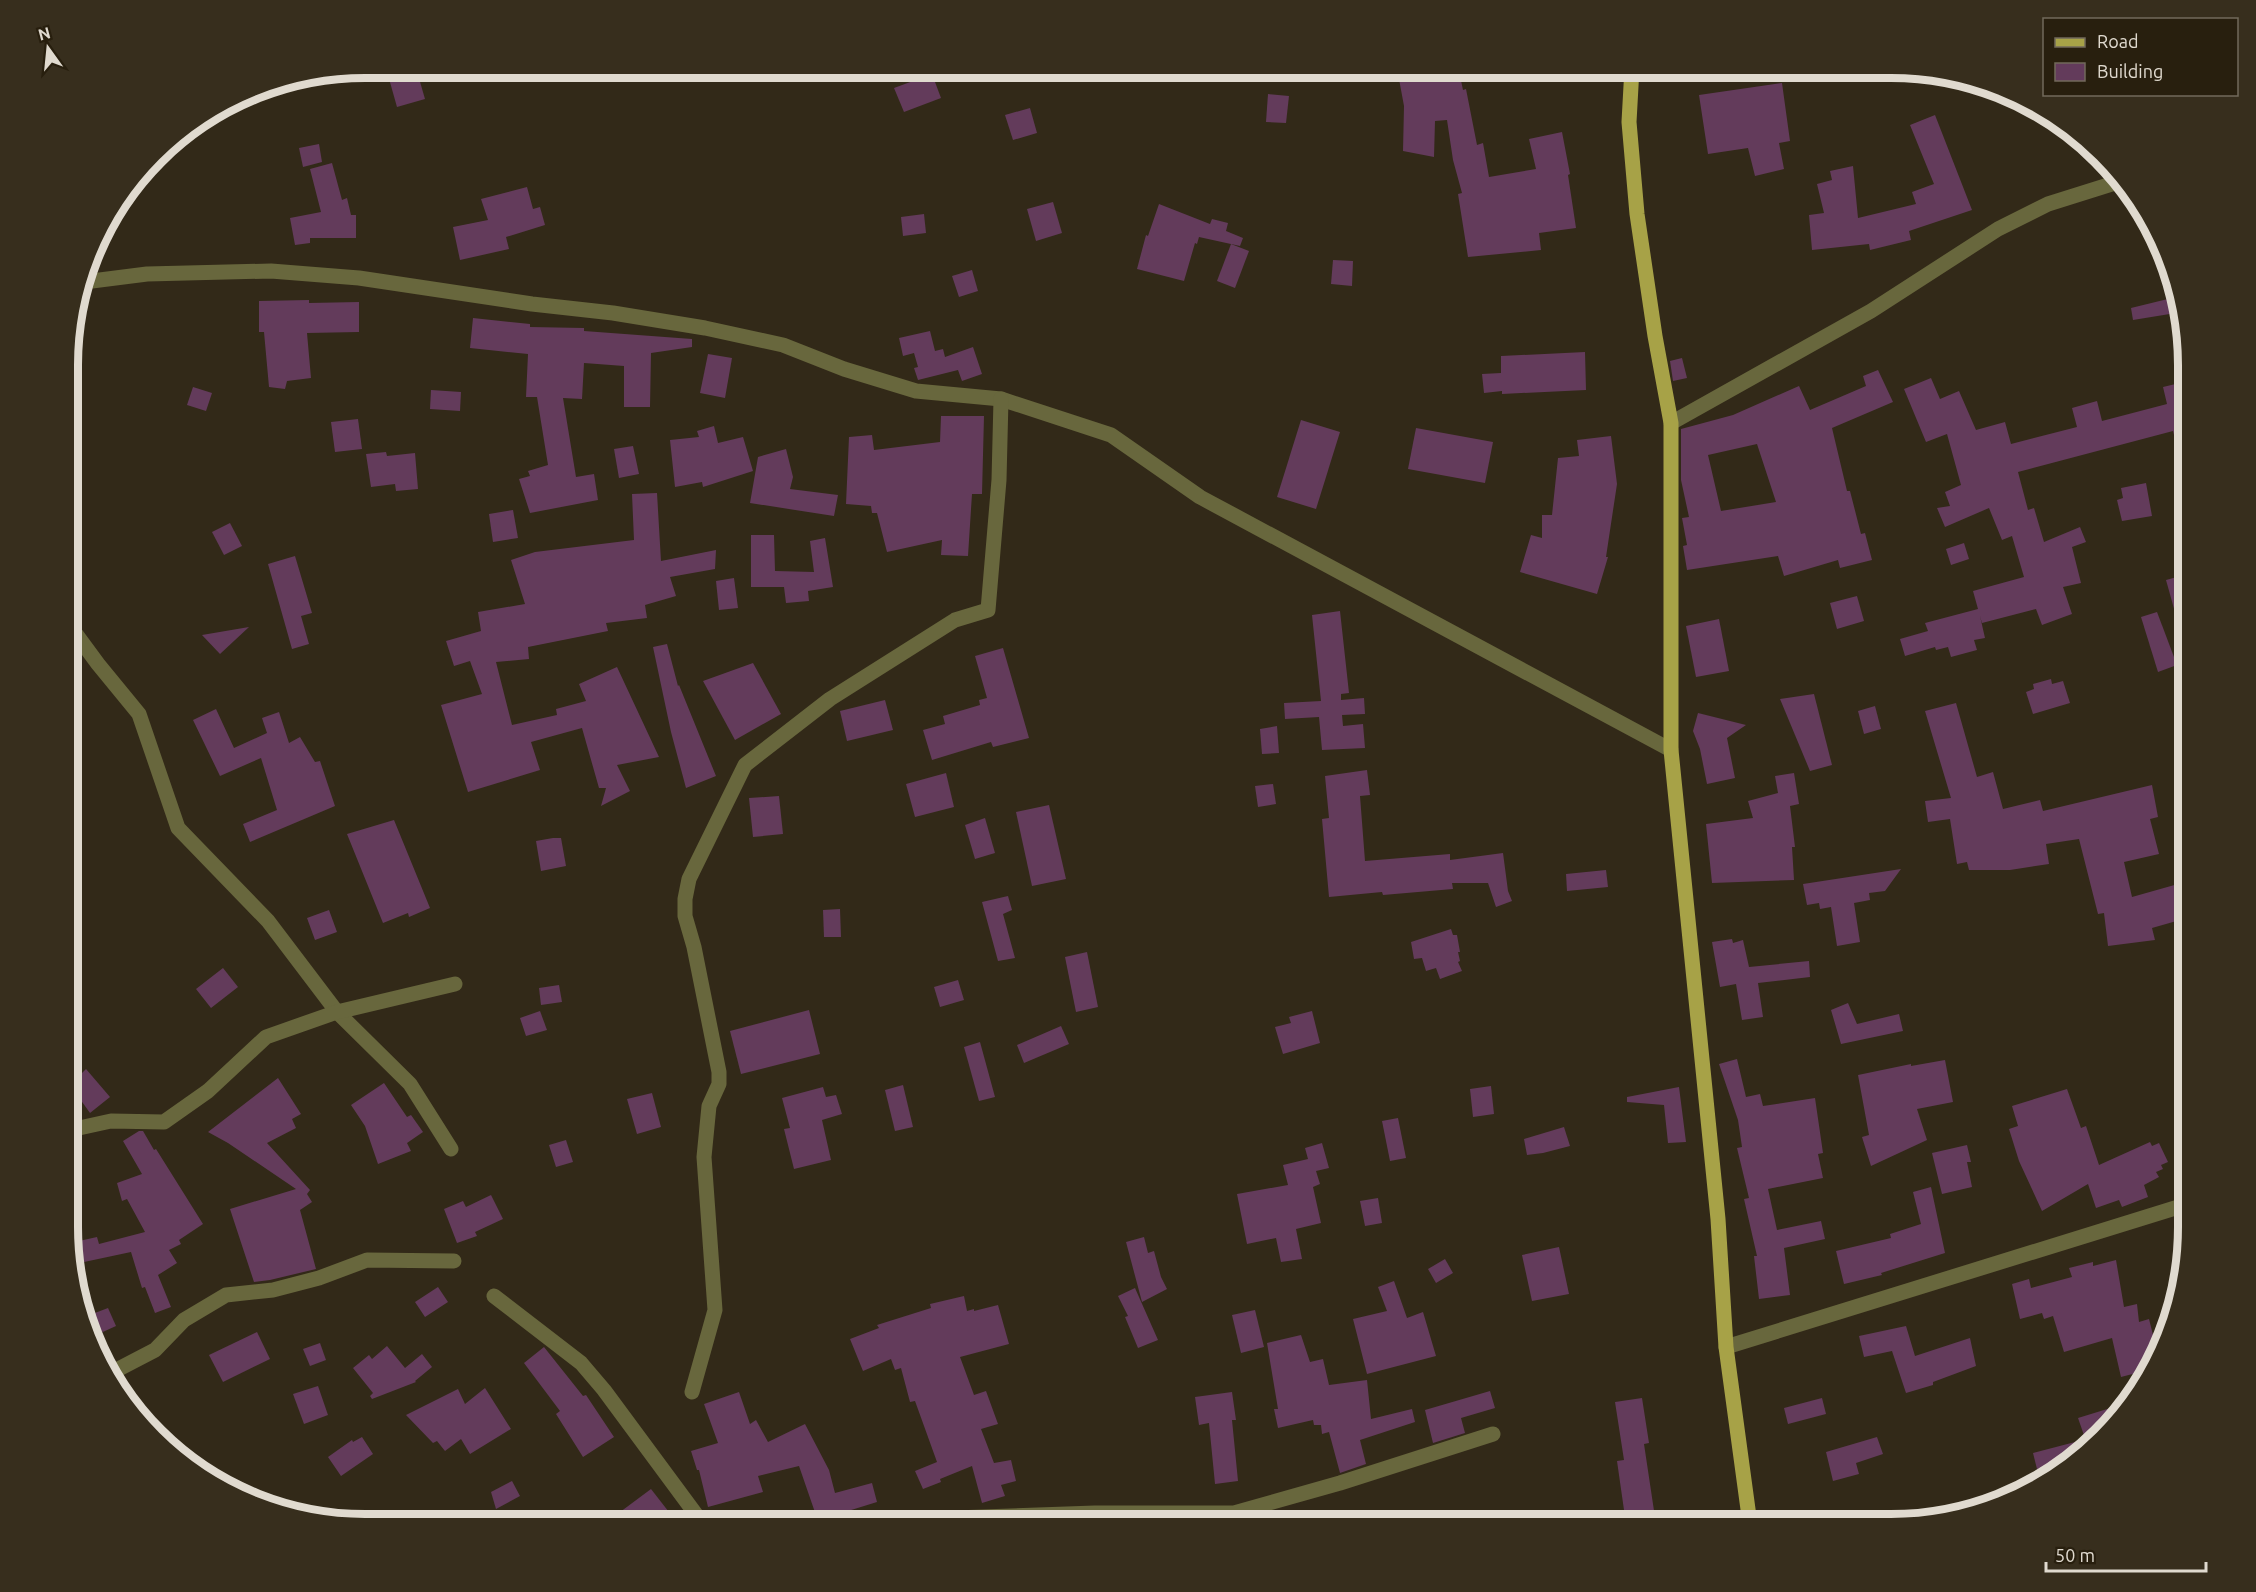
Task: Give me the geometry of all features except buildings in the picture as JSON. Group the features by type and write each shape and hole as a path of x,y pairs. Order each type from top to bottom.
{"main road":[{"path":"1631,78 1629,122 1637,213 1655,336 1671,423 1671,750 1718,1219 1726,1347 1749,1514"}],"street":[{"path":"1671,423 1871,310 1998,229 2048,204 2113,183"},
{"path":"91,281 147,274 248,272 359,278 705,328 783,345 844,369 916,391 1001,399 1111,435 1200,497 1671,750"},
{"path":"692,1392 715,1310 704,1157 709,1106 718,1084 719,1072 686,916 685,899 689,879 745,765 840,692 955,620 988,610 999,480 1001,399"},
{"path":"78,637 139,714 178,828 268,921 337,1012 410,1084 451,1149"},
{"path":"78,1128 111,1121 164,1122 208,1091 266,1037 337,1012 455,984"},
{"path":"1726,1347 2178,1207"},
{"path":"116,1370 155,1350 184,1320 226,1295 273,1290 319,1278 367,1260 454,1262"},
{"path":"494,1296 581,1363 604,1390 691,1514"},
{"path":"1067,1514 1234,1513 1340,1483 1493,1434"}]}
